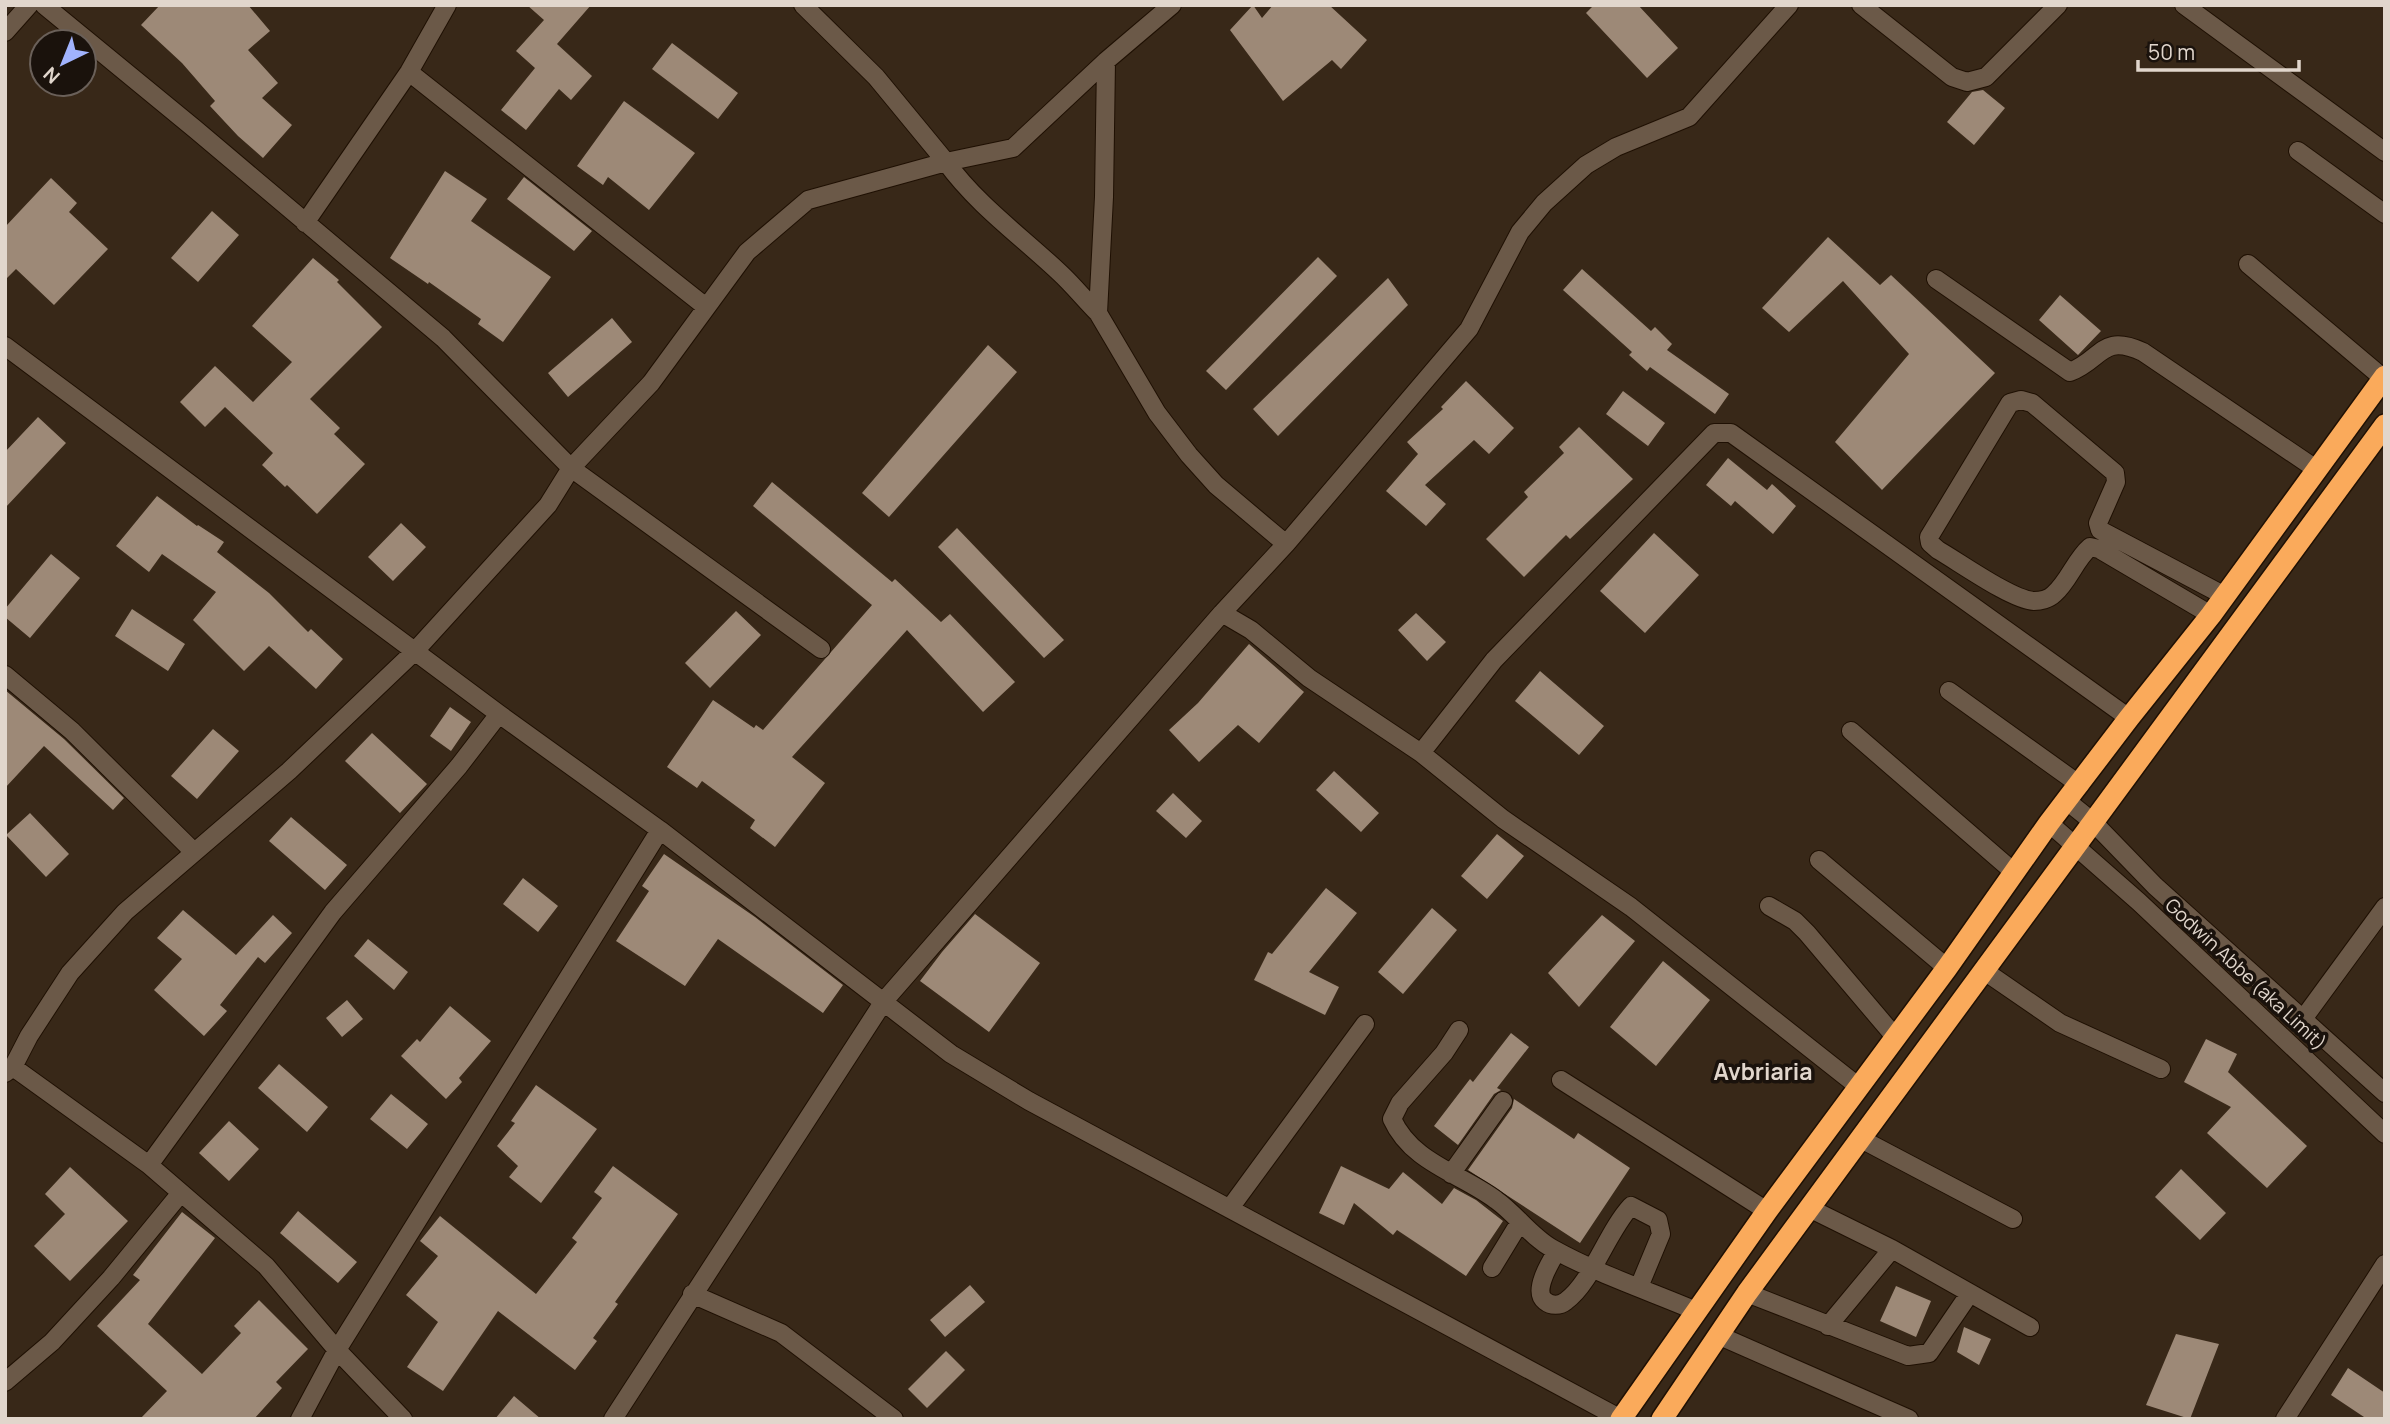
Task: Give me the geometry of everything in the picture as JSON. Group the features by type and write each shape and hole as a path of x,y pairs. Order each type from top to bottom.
{"highway":[{"path":"1621,1419 1768,1210 1947,968 2049,823 2211,615 2384,377"},
{"path":"1667,1417 1747,1293 2385,425"}],"street":[{"path":"5,32 29,5"},
{"path":"44,5 443,338 570,468 821,649"},
{"path":"306,223 409,72 447,5"},
{"path":"803,5 876,77 958,178 987,209 1060,273 1098,313 1157,412 1189,455 1216,485 1286,544"},
{"path":"403,1419 337,1350 266,1266 149,1165 9,1070 70,973 125,912 289,771 415,650 548,505 570,468 651,383 747,252 808,200 946,162 1013,148 1106,61 1172,5"},
{"path":"613,1419 884,1002 1222,612 1286,544 1469,330 1520,232 1544,203 1586,165 1616,147 1689,117 1789,5"},
{"path":"1861,5 1952,77 1967,82 1986,77 2058,5"},
{"path":"2184,5 2385,152"},
{"path":"1098,313 1106,61"},
{"path":"409,72 706,307"},
{"path":"2298,151 2385,214"},
{"path":"2248,264 2384,377"},
{"path":"1936,279 2070,372 2082,367 2111,345 2126,344 2143,352 2316,469"},
{"path":"5,346 499,714 660,830 951,1054 1028,1101 1621,1419"},
{"path":"2211,615 2099,549 2090,547 2081,555 2054,594 2046,599 2033,601 2016,596 1938,550 1930,543 1929,537 2010,402 2021,400 2032,403 2115,473 2116,482 2098,523 2100,530 2225,596"},
{"path":"1421,753 1494,660 1714,433 1731,433 2129,718"},
{"path":"1222,612 1251,630 1309,678 1421,753 1503,819 1630,907 1859,1087"},
{"path":"5,675 72,731 194,852"},
{"name":"Godwin Abbe (aka Limit)","path":"1949,691 2073,793 2093,822 2155,886 2385,1093"},
{"path":"149,1165 332,912 459,766 499,714"},
{"path":"1852,731 2015,873"},
{"name":"Godwin Abbe (aka Limit)","path":"2049,823 2074,848 2139,902 2385,1133"},
{"path":"300,1419 337,1350 660,830"},
{"path":"1819,860 1947,968"},
{"path":"1769,906 1807,933 1896,1038"},
{"path":"2303,1019 2385,907"},
{"path":"1983,970 2043,1013 2068,1027 2161,1069"},
{"path":"1230,1208 1365,1024"},
{"path":"1460,1030 1444,1053 1399,1102 1392,1119 1409,1146 1496,1200 1557,1251 1696,1311"},
{"path":"1561,1080 1768,1210"},
{"path":"1451,1174 1503,1101"},
{"path":"1861,1139 2013,1219"},
{"path":"5,1382 51,1342 103,1287 180,1194"},
{"path":"1557,1251 1543,1275 1542,1296 1545,1301 1556,1305 1563,1304 1592,1268 1620,1219 1631,1206 1658,1220 1661,1234 1639,1287"},
{"path":"1811,1209 1892,1249 2030,1327"},
{"path":"1492,1268 1520,1222"},
{"path":"1828,1326 1892,1249"},
{"path":"2284,1419 2385,1264"},
{"path":"1747,1293 1908,1356 1929,1353 1970,1293"},
{"path":"692,1294 782,1333 894,1419"},
{"path":"1720,1336 1909,1419"}],"building":[{"path":"160,5 248,5 270,31 248,50 278,83 262,98 292,125 263,158 210,106 215,101 182,63 141,25"},
{"path":"527,5 591,5 557,44 592,76 571,100 559,89 526,130 501,110 535,68 516,51 544,20"},
{"path":"1253,5 1262,18 1273,5 1329,5 1367,40 1341,69 1332,60 1283,101 1230,30"},
{"path":"1594,5 1638,5 1678,48 1647,78 1586,13"},
{"path":"672,43 738,93 718,119 652,69"},
{"path":"1983,90 2005,108 1974,145 1947,122 1972,92"},
{"path":"624,101 695,153 649,210 608,177 603,185 577,166"},
{"path":"445,171 487,199 471,221 551,277 503,342 478,324 481,319 390,258"},
{"path":"524,177 592,231 574,251 507,199"},
{"path":"51,178 77,203 69,212 108,249 54,305 16,269 5,280 5,227"},
{"path":"212,211 239,235 198,282 171,258"},
{"path":"1828,237 1880,285 1891,275 1995,373 1882,490 1835,442 1909,354 1843,281 1789,332 1762,308"},
{"path":"1318,257 1337,276 1226,390 1206,371"},
{"path":"313,258 339,280 337,282 382,327 310,399 340,428 334,434 365,464 317,514 262,465 273,453 225,407 205,427 180,402 215,366 253,402 292,362 252,326"},
{"path":"1582,269 1651,331 1655,327 1672,344 1667,350 1729,394 1715,414 1650,367 1647,371 1629,355 1632,352 1563,290"},
{"path":"1388,278 1408,305 1278,436 1253,409"},
{"path":"2060,295 2101,331 2078,355 2039,320"},
{"path":"612,318 632,342 568,397 548,373"},
{"path":"988,345 1017,372 889,517 862,493"},
{"path":"1466,381 1514,428 1489,454 1474,440 1425,485 1446,504 1426,526 1386,491 1418,454 1407,442 1443,409 1441,407"},
{"path":"1623,391 1665,423 1648,446 1606,414"},
{"path":"38,417 66,443 5,508 5,452"},
{"path":"1579,427 1633,479 1570,539 1566,535 1524,577 1486,539 1528,497 1524,492 1564,453 1559,447"},
{"path":"1728,458 1767,490 1772,484 1796,506 1773,534 1735,501 1731,506 1706,485"},
{"path":"772,482 892,582 895,579 941,622 950,614 1015,682 983,712 907,630 792,757 825,783 775,847 750,828 755,820 702,781 697,788 667,767 713,700 754,728 756,725 763,730 872,605 753,506"},
{"path":"157,496 224,542 217,552 269,593 308,632 311,629 343,659 316,689 269,646 244,671 193,620 216,592 162,554 149,572 116,546"},
{"path":"401,523 426,547 393,581 368,557"},
{"path":"957,528 1064,640 1044,658 938,547"},
{"path":"1654,533 1699,575 1645,633 1600,591"},
{"path":"51,554 80,578 30,638 5,617 5,609"},
{"path":"132,609 185,644 168,671 115,636"},
{"path":"736,611 761,635 710,688 685,663"},
{"path":"1416,613 1446,642 1427,661 1398,630"},
{"path":"1249,644 1304,692 1259,743 1238,725 1199,762 1169,730 1198,703"},
{"path":"1540,671 1604,726 1579,755 1515,701"},
{"path":"5,690 64,739 124,798 113,810 44,746 5,788"},
{"path":"450,707 471,722 451,751 430,736"},
{"path":"213,729 239,751 197,799 171,776"},
{"path":"372,733 427,784 400,813 345,761"},
{"path":"1334,771 1379,813 1361,832 1316,790"},
{"path":"1173,793 1202,821 1186,838 1156,811"},
{"path":"30,813 69,854 46,877 6,835"},
{"path":"291,817 347,865 325,890 269,841"},
{"path":"1497,834 1524,856 1487,899 1461,876"},
{"path":"664,854 755,917 843,985 823,1013 718,939 685,986 616,941 649,891 642,886"},
{"path":"523,878 558,906 538,932 503,904"},
{"path":"1326,888 1357,913 1309,972 1339,987 1325,1015 1254,980 1268,952 1272,954"},
{"path":"1432,908 1457,930 1403,994 1378,972"},
{"path":"183,910 236,955 273,915 292,933 265,963 258,957 220,1005 227,1011 204,1036 154,990 182,959 157,938"},
{"path":"975,914 1040,963 989,1032 920,981"},
{"path":"1602,915 1635,941 1579,1007 1548,973"},
{"path":"368,939 408,972 394,990 354,956"},
{"path":"1663,961 1710,1000 1656,1066 1610,1027"},
{"path":"347,1000 363,1019 342,1037 326,1018"},
{"path":"450,1006 491,1041 459,1078 462,1082 446,1099 401,1056 417,1039 420,1042"},
{"path":"1511,1033 1529,1047 1497,1088 1501,1090 1494,1094 1458,1145 1434,1126 1470,1079 1473,1082"},
{"path":"2206,1039 2237,1054 2228,1072 2307,1146 2267,1188 2207,1133 2231,1107 2184,1082"},
{"path":"279,1064 328,1107 307,1132 258,1088"},
{"path":"536,1085 597,1129 541,1203 509,1177 518,1166 497,1146 515,1123 511,1121"},
{"path":"391,1094 428,1124 407,1149 370,1119"},
{"path":"1514,1099 1574,1139 1578,1133 1630,1168 1580,1243 1468,1170 1512,1108"},
{"path":"229,1121 259,1149 229,1181 199,1153"},
{"path":"613,1166 678,1214 615,1302 618,1304 593,1338 597,1341 575,1370 498,1311 443,1391 407,1367 438,1322 406,1295 438,1256 420,1241 440,1216 536,1294 577,1242 572,1238 602,1198 594,1192"},
{"path":"1341,1166 1389,1189 1403,1172 1442,1204 1454,1188 1476,1200 1503,1221 1466,1276 1397,1230 1393,1235 1354,1203 1344,1225 1319,1213"},
{"path":"70,1167 128,1221 70,1281 34,1246 65,1214 45,1194"},
{"path":"2181,1169 2226,1213 2200,1240 2155,1197"},
{"path":"298,1211 357,1262 338,1283 280,1233"},
{"path":"182,1212 215,1238 148,1324 202,1374 241,1333 234,1326 259,1300 308,1349 276,1382 282,1388 254,1419 140,1419 167,1391 97,1326 140,1280 133,1275"},
{"path":"970,1285 985,1302 945,1337 930,1320"},
{"path":"1896,1286 1931,1301 1916,1337 1880,1321"},
{"path":"1964,1327 1991,1339 1979,1365 1957,1352"},
{"path":"2176,1334 2219,1344 2190,1419 2146,1405"},
{"path":"946,1351 965,1370 927,1408 908,1389"},
{"path":"2348,1368 2385,1393 2385,1419 2367,1419 2331,1395"},
{"path":"514,1396 541,1419 495,1419"}],"district":[{"name":"Avbriaria","path":"1763,1071"}]}
